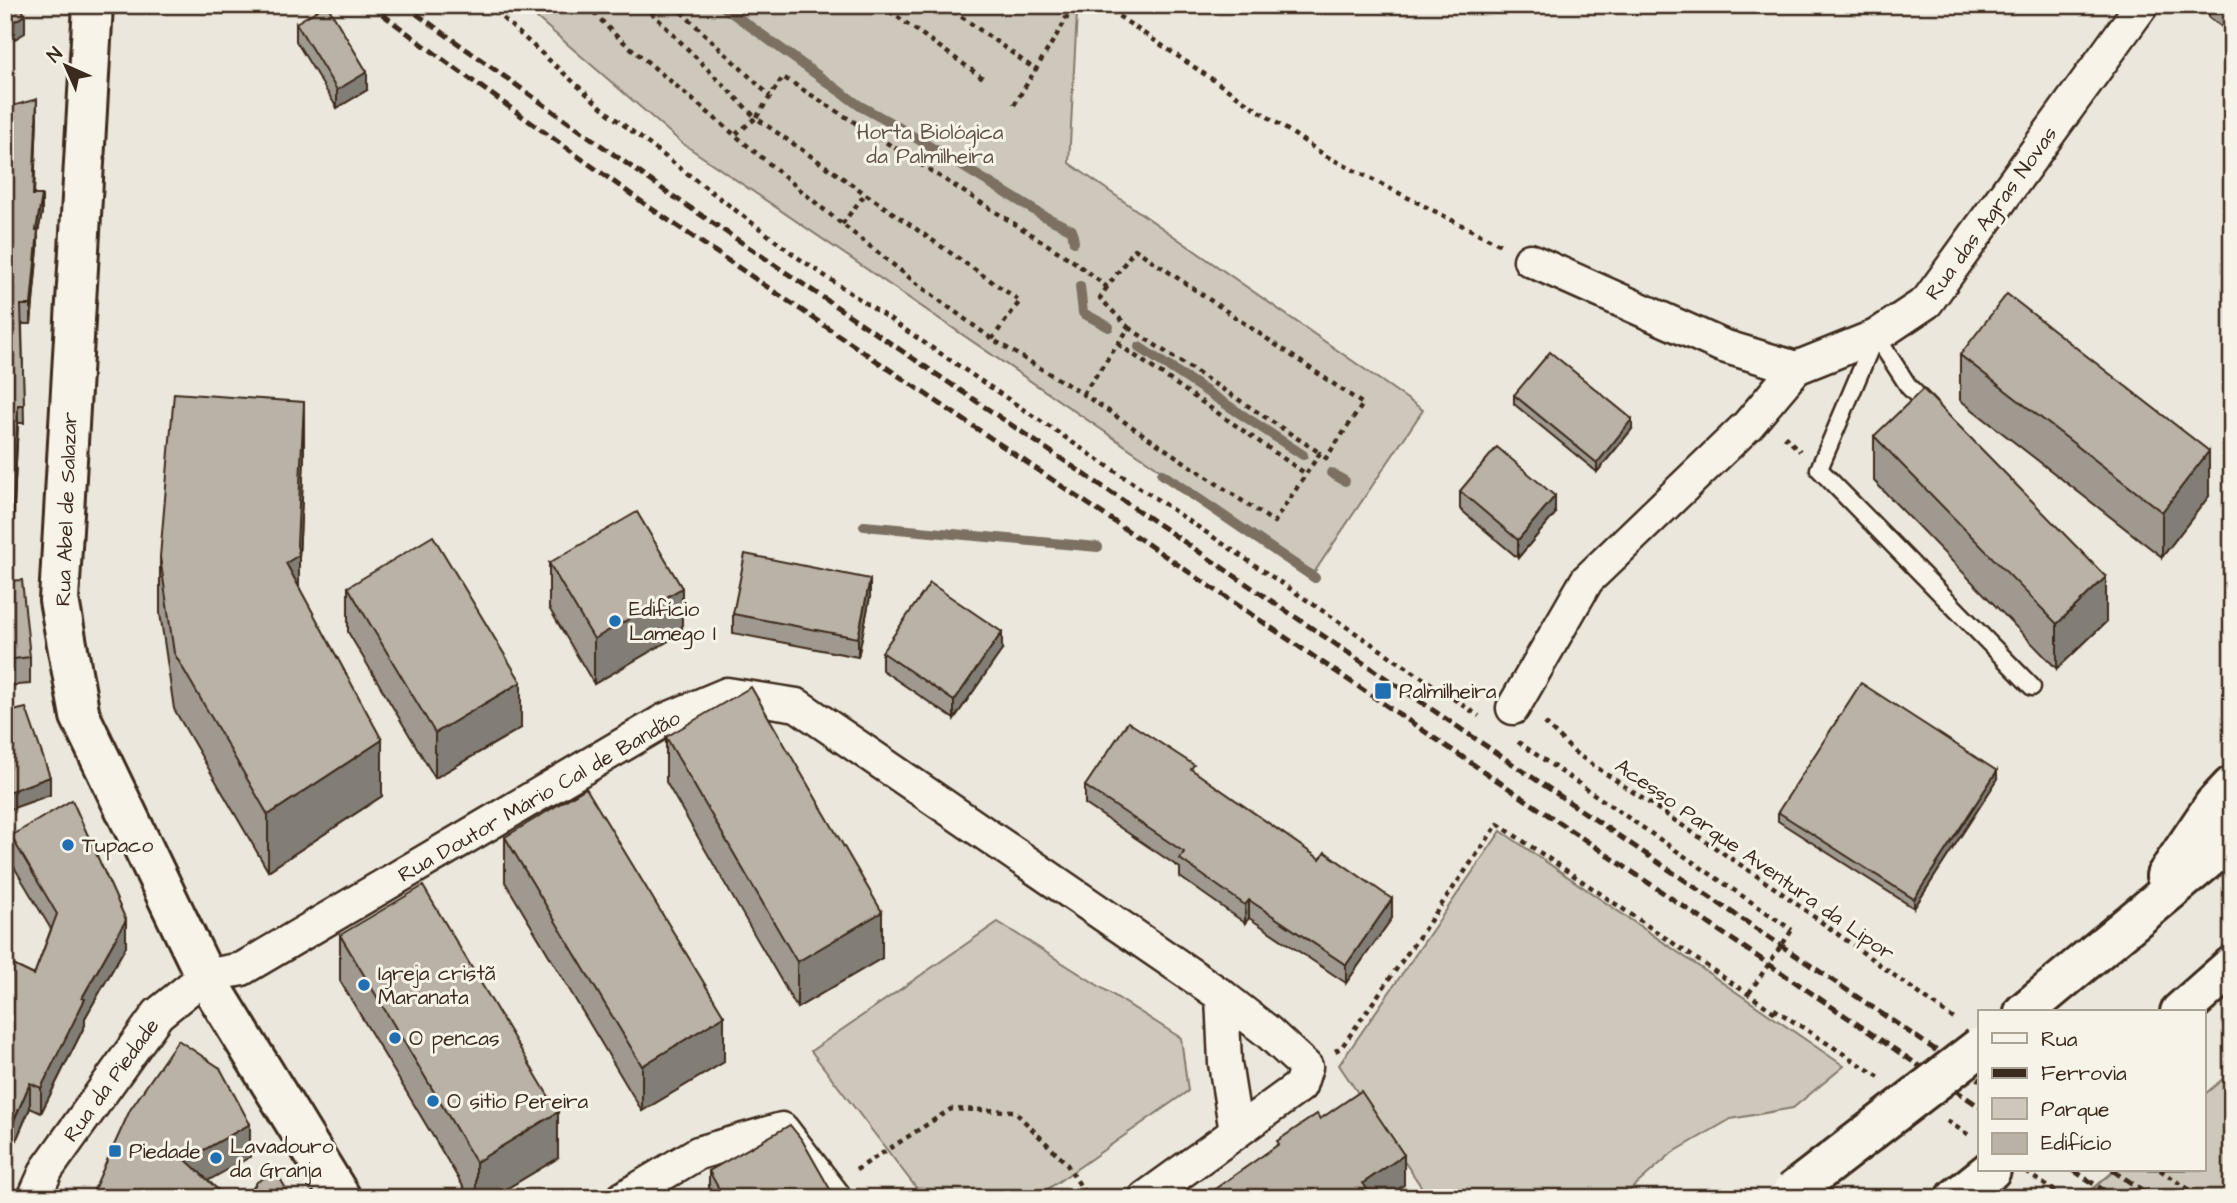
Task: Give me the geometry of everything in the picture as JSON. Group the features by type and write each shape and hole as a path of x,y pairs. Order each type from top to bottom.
{"main road":[{"name":"Rua Abel de Salazar","path":"93,5 59,600 80,716 205,976 341,1198"},
{"path":"2142,913 2214,805 2232,786"},
{"path":"2027,1010 2232,839"},
{"path":"2182,1010 2232,966"},
{"path":"1789,1195 1970,1035"},
{"path":"1956,1198 1988,1172"}],"street":[{"name":"Rua das Agras Novas","path":"1508,716 1587,580 1748,425 1796,368 1876,336 1927,302 2142,5"},
{"path":"1530,260 1723,346 1796,368"},
{"name":"Rua Doutor Mário Cal de Bandão","path":"205,976 242,970 666,720 727,694 797,705 1222,996 1307,1067"},
{"name":"Rua da Piedade","path":"34,1198 47,1169 158,1014 205,976"},
{"path":"1222,996 1225,1063 1236,1132"},
{"path":"1145,1198 1300,1086 1307,1067"},
{"path":"623,1198 698,1153 782,1129 832,1193"}],"lane":[{"path":"1876,336 1909,387 1938,415"},
{"path":"1876,336 1819,468 2032,687"}],"path":[{"path":"488,5 608,113 797,257 1508,716 1792,930 1749,993 1776,1010 1774,1012 1499,824 1341,1048 1307,1067"},
{"path":"587,5 613,33 920,286 992,339 1083,394 1274,522 1320,453"},
{"path":"644,5 756,118 1020,301 992,339"},
{"path":"674,5 770,96"},
{"path":"881,5 983,78"},
{"path":"945,5 1036,70"},
{"path":"1014,105 1068,18 1050,5"},
{"path":"1102,5 1326,156 1530,260"},
{"path":"735,135 756,118 783,77 1073,261 1107,287"},
{"path":"842,224 866,193"},
{"path":"1135,249 1363,404 1326,458 1129,328 1100,299 1135,249"},
{"path":"1083,394 1129,328"},
{"path":"1118,344 1306,474"},
{"name":"Acesso Parque Aventura da Lipor","path":"1508,716 1574,752 1776,889 1970,1035"},
{"path":"832,1193 951,1109 1014,1111 1066,1163 1088,1198"},
{"path":"2025,1172 2066,1198"},
{"path":"2163,1172 2202,1198"}],"green space":[{"name":"Horta Biológica da Palmilheira","path":"522,5 1067,5 1077,13 1069,163 1423,410 1313,574 682,143"},
{"path":"1501,831 1844,1066 1793,1108 1731,1119 1672,1153 1621,1198 1429,1198 1339,1065"},
{"path":"998,922 1181,1038 1188,1091 1035,1198 924,1198 811,1051"},
{"path":"2232,1071 2232,1198 2082,1198 2113,1172 2206,1172 2206,1093"}],"building":[{"path":"5,5 20,5 25,15 5,27"},
{"path":"327,5 367,72 337,90 296,23"},
{"path":"37,99 33,195 42,195 36,230 31,305 21,305 24,405 18,405 13,505 5,505 5,108"},
{"path":"2007,294 2209,451 2162,512 1960,355"},
{"path":"1550,352 1632,419 1597,463 1514,395"},
{"path":"1923,389 2106,577 2057,624 1874,436"},
{"path":"174,393 304,402 297,545 299,555 286,563 382,740 268,815 174,653 160,557"},
{"path":"1497,447 1555,496 1518,540 1460,491"},
{"path":"637,512 682,588 594,639 549,563"},
{"path":"433,536 521,682 435,733 348,587"},
{"path":"745,554 870,579 858,638 733,614"},
{"path":"22,580 30,657 5,660 5,581"},
{"path":"930,583 1002,632 954,701 882,652"},
{"path":"1861,683 1997,771 1914,899 1778,812"},
{"path":"751,687 882,912 797,962 666,737"},
{"path":"26,708 50,777 5,793 5,713"},
{"path":"1128,722 1194,765 1191,769 1320,859 1325,852 1392,899 1346,965 1249,900 1245,905 1180,859 1184,852 1085,786"},
{"path":"586,788 724,1016 642,1066 505,837"},
{"path":"72,800 126,920 82,998 85,999 41,1088 30,1083 5,1141 5,961 34,975 57,914 11,836"},
{"path":"423,886 558,1112 476,1162 340,935"},
{"path":"178,1040 220,1068 250,1124 186,1160 227,1198 90,1198 130,1110"},
{"path":"1361,1091 1404,1155 1363,1183 1367,1189 1354,1198 1202,1198 1317,1114 1320,1119"},
{"path":"790,1125 802,1140 835,1198 724,1198 709,1171"},
{"path":"276,1171 291,1198 246,1198 257,1182"}],"waterway":[{"path":"721,5 860,106 1042,215 1072,230 1074,242"},
{"path":"1080,286 1083,313 1109,327"},
{"path":"1139,347 1303,455"},
{"path":"1331,473 1345,481"},
{"path":"1162,474 1315,578"},
{"path":"864,526 1098,547"}],"railway":[{"path":"370,5 649,207 1978,1106"},
{"path":"404,5 661,188 1978,1079"},
{"path":"2076,1172 2115,1198"},
{"path":"2115,1172 2154,1198"}],"place":[{"name":"Edifício Lamego I","path":"615,621"},
{"name":"Palmilheira","path":"1383,691"},
{"name":"Tupaco","path":"68,845"},
{"name":"Igreja cristã Maranata","path":"364,985"},
{"name":"O pencas","path":"395,1038"},
{"name":"O sitio Pereira","path":"433,1101"},
{"name":"Piedade","path":"115,1151"},
{"name":"Lavadouro da Granja","path":"216,1158"}]}
